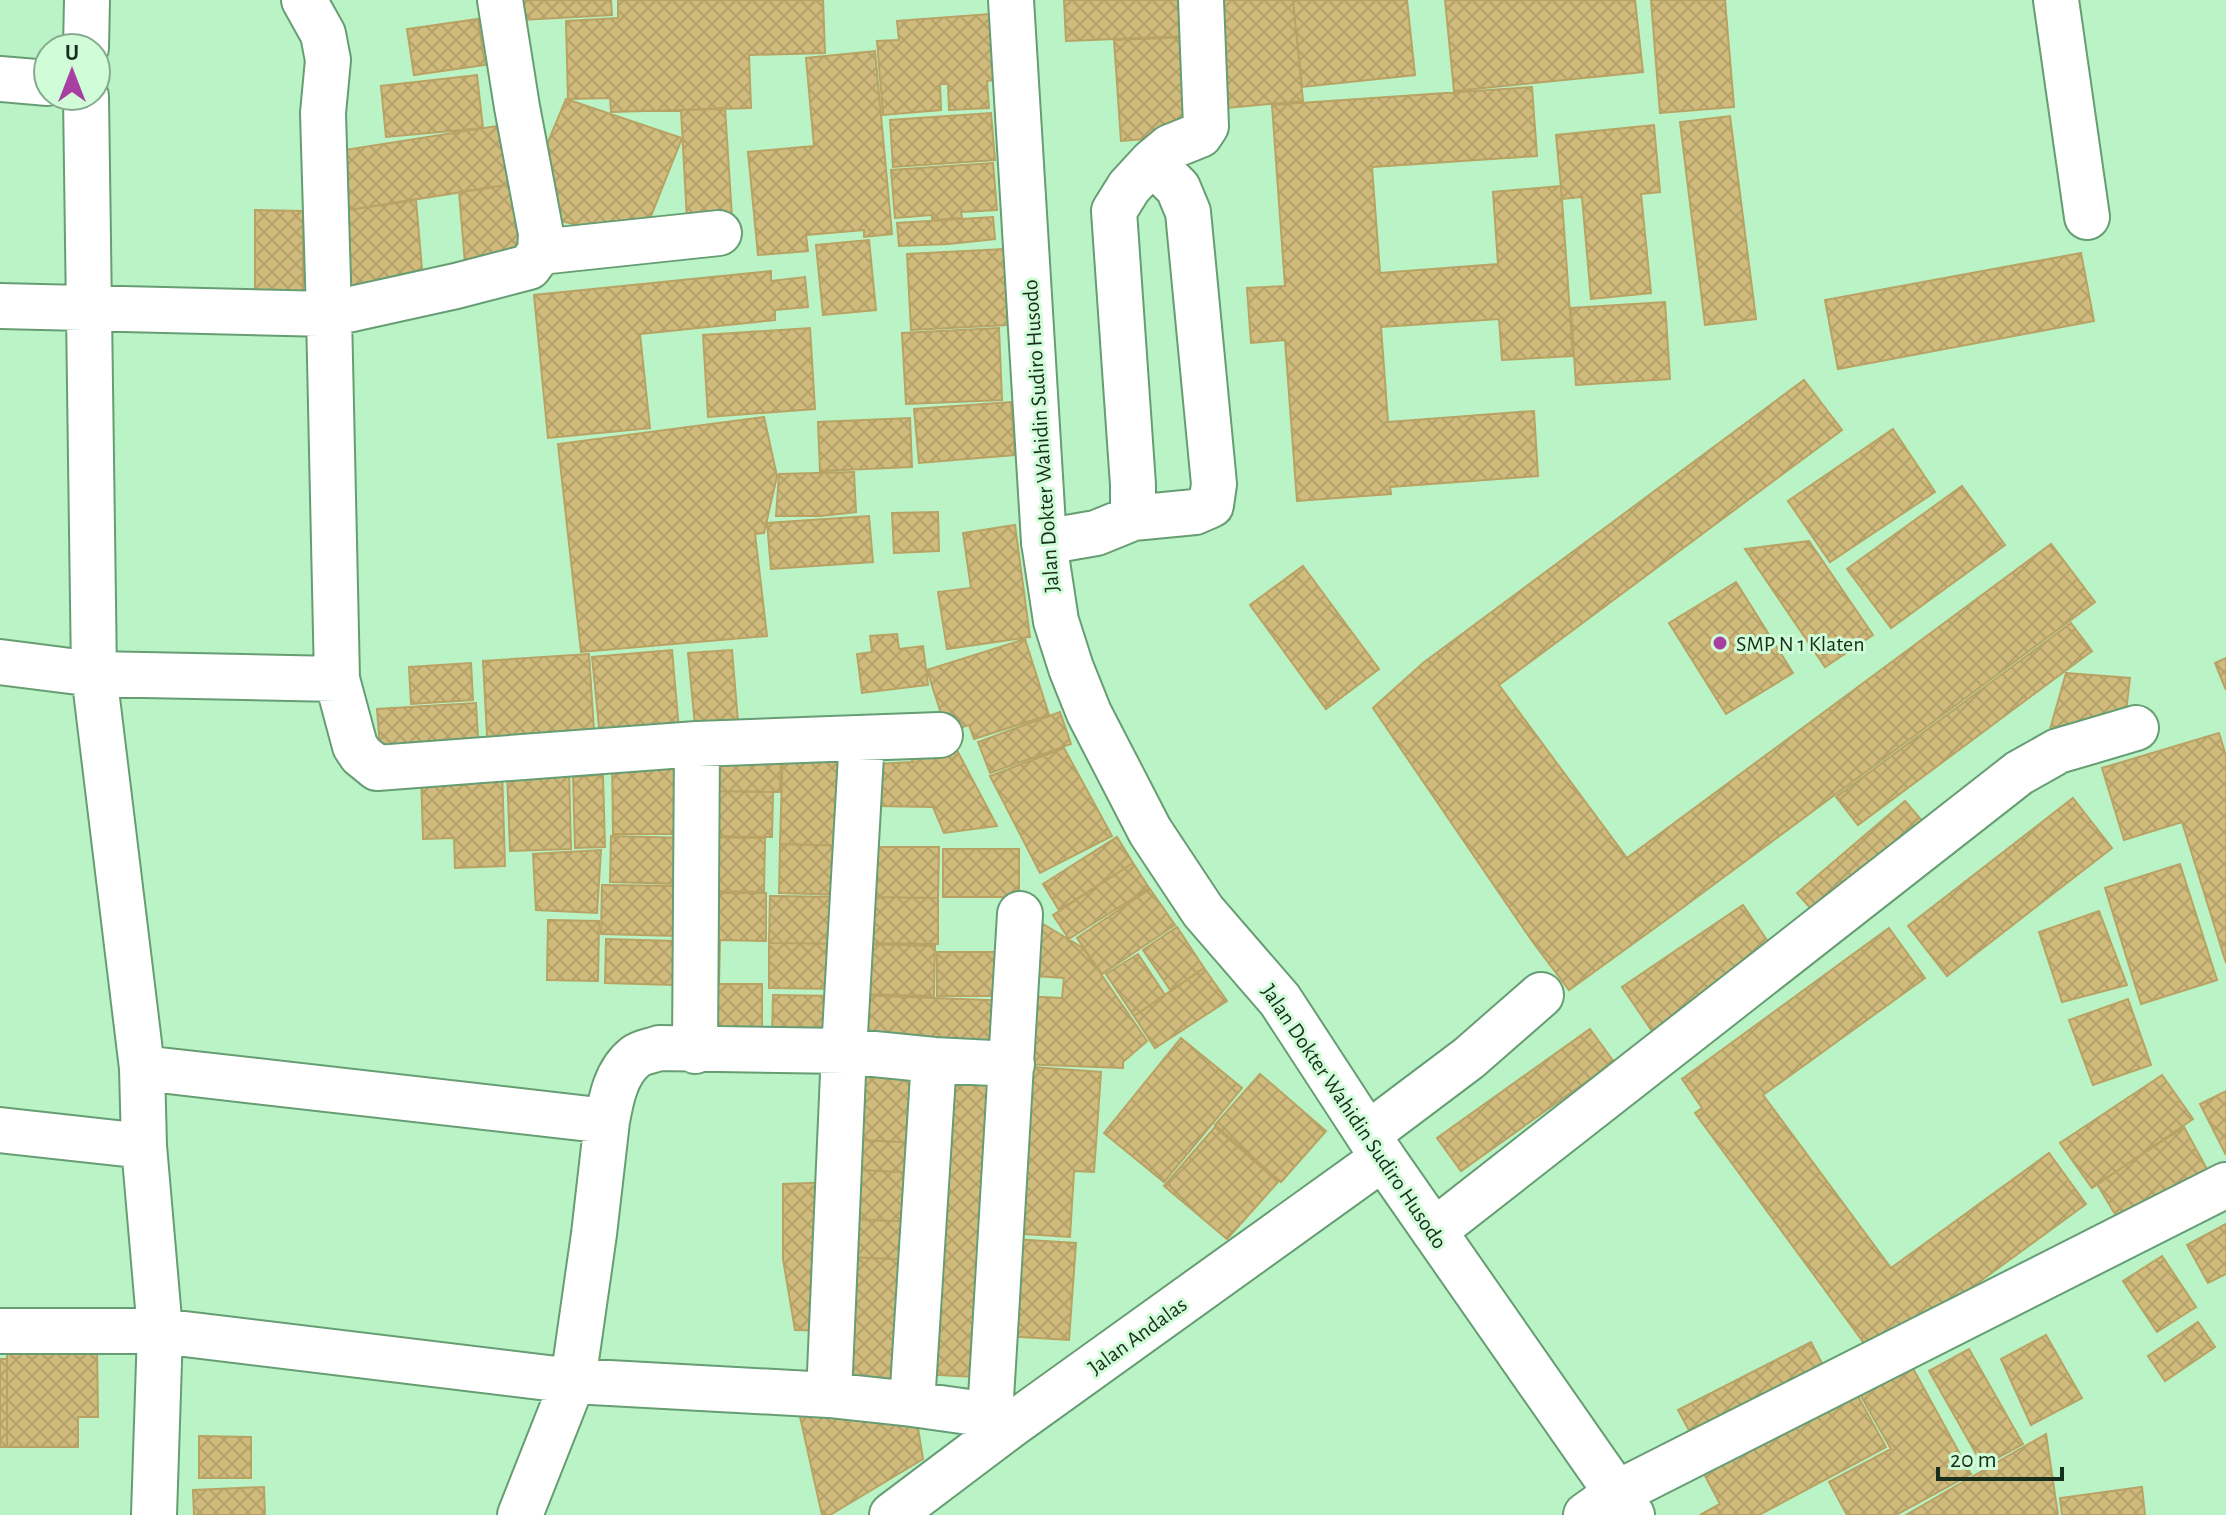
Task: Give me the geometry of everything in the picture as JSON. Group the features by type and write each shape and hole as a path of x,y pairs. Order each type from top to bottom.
{"street":[{"path":"86,32 87,0"},
{"path":"304,0 323,34 328,60 323,113 337,679 355,746 368,762 377,768 697,744 940,735"},
{"path":"0,306 329,314 529,267 540,252 541,234 500,0"},
{"name":"Jalan Dokter Wahidin Sudiro Husodo","path":"1011,0 1044,542 1056,621 1071,668 1089,713 1150,831 1203,911 1280,1000 1434,1231 1611,1508"},
{"path":"1133,518 1114,211 1129,187 1152,162 1170,147 1200,135 1206,126 1201,0"},
{"path":"2056,0 2087,217"},
{"path":"0,79 32,82"},
{"path":"86,112 94,674 142,1068 144,1146 160,1331 154,1515"},
{"path":"1044,542 1096,533 1133,518 1195,512 1211,505 1214,484 1188,212 1178,188 1152,162"},
{"path":"540,252 719,233"},
{"path":"0,662 94,674 337,679"},
{"path":"1434,1231 2019,773 2058,751 2136,728"},
{"path":"829,1395 862,738"},
{"path":"695,1051 697,744"},
{"path":"0,1331 160,1331 573,1381 829,1395 912,1404 1000,1421 1020,914"},
{"name":"Jalan Andalas","path":"892,1515 1000,1421 1375,1146 1541,995"},
{"path":"520,1515 573,1381 612,1092 636,1056 659,1048 695,1051 844,1051 1012,1064"},
{"path":"912,1404 934,1060"},
{"path":"142,1068 607,1121"},
{"path":"0,1130 144,1146"},
{"path":"1611,1508 2226,1185"}],"building":[{"path":"520,0 611,0 612,15 521,20"},
{"path":"618,0 823,0 825,53 749,55 751,108 611,112 610,98 568,99 566,21 618,18"},
{"path":"1064,0 1189,0 1190,36 1066,41"},
{"path":"1217,0 1293,0 1303,101 1227,108"},
{"path":"1293,0 1407,0 1415,75 1302,87"},
{"path":"1445,0 1635,0 1643,72 1454,91"},
{"path":"1651,0 1725,0 1734,107 1660,113"},
{"path":"990,14 995,80 987,81 989,108 949,110 948,84 940,84 941,110 883,115 877,41 899,40 897,21"},
{"path":"478,19 485,65 414,75 407,29"},
{"path":"1190,37 1197,135 1121,141 1114,40"},
{"path":"875,51 892,234 864,237 864,230 806,235 808,251 758,255 748,152 814,146 806,58"},
{"path":"477,75 483,128 386,137 381,86"},
{"path":"1532,87 1537,156 1372,167 1380,273 1498,264 1493,192 1561,186 1573,356 1502,360 1499,319 1381,327 1388,422 1534,411 1538,476 1390,487 1391,494 1297,501 1285,340 1251,343 1247,288 1285,286 1272,105"},
{"path":"566,99 682,138 641,241 545,217 538,166"},
{"path":"725,108 732,217 687,220 681,110"},
{"path":"991,113 995,160 893,167 890,120"},
{"path":"1730,116 1756,319 1705,325 1680,122"},
{"path":"516,123 525,182 342,211 332,152"},
{"path":"1654,125 1660,192 1641,194 1651,293 1591,299 1582,197 1562,199 1556,135"},
{"path":"993,163 997,210 961,212 962,218 932,220 932,215 895,218 891,170"},
{"path":"525,182 530,262 466,275 459,192"},
{"path":"416,200 422,269 351,289 342,211"},
{"path":"255,210 303,211 303,296 255,295"},
{"path":"993,217 995,239 899,246 897,223"},
{"path":"869,240 876,310 823,315 816,245"},
{"path":"1004,249 1008,325 911,330 907,254"},
{"path":"2081,253 2094,321 1838,369 1825,300"},
{"path":"771,271 771,281 805,277 808,307 775,310 775,320 640,334 650,428 548,438 534,295"},
{"path":"1665,302 1670,379 1576,385 1571,308"},
{"path":"810,328 815,409 708,417 703,335"},
{"path":"999,328 1002,400 906,404 902,333"},
{"path":"1804,380 1842,430 1499,685 1627,858 2051,544 2095,602 1569,990 1532,941 1373,708 1423,663"},
{"path":"1011,402 1015,455 919,463 914,409"},
{"path":"764,417 777,476 764,533 755,534 767,636 581,652 558,444"},
{"path":"910,418 912,467 820,471 818,422"},
{"path":"1893,429 1935,492 1830,562 1788,501"},
{"path":"854,472 856,512 776,516 779,474"},
{"path":"1962,486 2005,545 1891,628 1847,569"},
{"path":"938,512 939,551 894,553 892,513"},
{"path":"869,516 873,562 771,569 767,523"},
{"path":"1015,525 1030,637 947,649 938,592 971,588 963,533"},
{"path":"1809,541 1873,635 1825,667 1745,549"},
{"path":"1303,566 1379,669 1326,709 1250,605"},
{"path":"1736,582 1793,673 1726,714 1669,623"},
{"path":"2071,623 2092,651 1858,825 1836,797"},
{"path":"897,634 899,649 923,646 928,685 862,693 857,654 872,652 870,636"},
{"path":"1025,639 1049,715 974,739 969,725 947,732 927,670"},
{"path":"672,650 679,730 600,737 592,657"},
{"path":"732,650 738,722 695,726 688,653"},
{"path":"589,654 595,746 488,753 483,661"},
{"path":"2226,658 2226,690 2215,663"},
{"path":"471,663 473,700 411,704 409,667"},
{"path":"2066,673 2130,678 2124,729 2047,740"},
{"path":"476,703 479,755 381,761 377,709"},
{"path":"1060,712 1071,744 990,773 978,742"},
{"path":"2219,733 2226,756 2226,963 2182,822 2124,840 2102,768"},
{"path":"951,739 997,826 944,833 933,807 878,806 877,764 913,762 902,742"},
{"path":"783,742 856,744 853,846 780,844"},
{"path":"1064,748 1112,836 1040,873 990,776"},
{"path":"686,752 687,834 613,834 612,753"},
{"path":"701,752 781,753 780,792 700,791"},
{"path":"569,768 571,849 510,851 507,770"},
{"path":"502,769 505,866 455,868 454,838 423,839 421,772"},
{"path":"603,775 605,847 575,848 573,777"},
{"path":"700,791 773,792 772,837 699,836"},
{"path":"2073,798 2112,848 1947,976 1908,926"},
{"path":"1905,801 1929,829 1821,920 1797,893"},
{"path":"611,836 686,838 684,884 610,882"},
{"path":"699,837 765,838 764,892 699,891"},
{"path":"1117,837 1133,863 1059,910 1043,884"},
{"path":"780,844 853,846 851,895 779,893"},
{"path":"869,847 939,847 938,898 868,897"},
{"path":"943,849 1019,849 1019,897 943,897"},
{"path":"601,850 597,913 536,910 533,854"},
{"path":"1133,863 1149,888 1069,939 1053,915"},
{"path":"2180,864 2217,980 2141,1004 2105,888"},
{"path":"602,885 679,886 678,936 601,934"},
{"path":"1150,889 1175,925 1102,974 1077,938"},
{"path":"699,893 766,893 766,941 720,940 719,984 762,984 762,1035 697,1035"},
{"path":"770,896 849,897 848,944 769,943"},
{"path":"861,897 938,898 938,944 860,943"},
{"path":"1743,905 1773,949 1652,1031 1622,987"},
{"path":"2099,911 2127,985 2062,1002 2039,932"},
{"path":"548,920 599,921 598,981 547,980"},
{"path":"1038,921 1083,948 1147,1041 1123,1062 1123,1068 1020,1064 1023,996 1062,998 1064,978 1036,976"},
{"path":"1177,927 1204,968 1171,991 1143,950"},
{"path":"1889,928 1925,978 1763,1095 1891,1268 2049,1153 2086,1204 1875,1358 1695,1113 1702,1108 1682,1079"},
{"path":"606,939 676,941 675,985 605,983"},
{"path":"769,943 842,944 841,989 769,988"},
{"path":"858,944 935,946 934,996 856,994"},
{"path":"937,952 1006,952 1006,996 937,996"},
{"path":"1138,954 1165,995 1134,1016 1106,974"},
{"path":"1204,968 1227,1001 1155,1048 1134,1016"},
{"path":"773,995 840,996 840,1039 772,1039"},
{"path":"856,995 1012,1001 1010,1057 853,1051"},
{"path":"2128,999 2151,1065 2093,1085 2069,1020"},
{"path":"1590,1029 1614,1062 1461,1171 1437,1138"},
{"path":"1181,1038 1242,1088 1164,1182 1104,1133"},
{"path":"858,1064 928,1067 925,1143 855,1140"},
{"path":"936,1066 1006,1069 975,1377 921,1374"},
{"path":"1019,1066 1101,1072 1094,1172 1074,1171 1070,1237 1008,1233"},
{"path":"1260,1074 1326,1131 1281,1182 1215,1125"},
{"path":"2162,1075 2193,1119 2092,1188 2060,1143"},
{"path":"2226,1091 2226,1155 2200,1104"},
{"path":"1215,1127 1278,1182 1227,1239 1164,1186"},
{"path":"2184,1127 2208,1171 2121,1224 2097,1184"},
{"path":"860,1140 925,1143 923,1173 859,1170"},
{"path":"859,1170 919,1173 916,1222 849,1219"},
{"path":"835,1182 832,1331 795,1330 783,1259 783,1184"},
{"path":"849,1219 916,1222 914,1260 847,1257"},
{"path":"2226,1224 2226,1274 2208,1283 2187,1245"},
{"path":"1012,1239 1076,1243 1069,1340 1006,1336"},
{"path":"2162,1256 2196,1307 2157,1332 2123,1281"},
{"path":"847,1257 914,1260 907,1390 839,1387"},
{"path":"2198,1322 2215,1347 2165,1381 2148,1356"},
{"path":"2046,1335 2082,1398 2031,1425 2001,1359"},
{"path":"1811,1342 1829,1377 1697,1445 1678,1410"},
{"path":"7,1346 97,1346 98,1417 78,1417 78,1447 7,1447"},
{"path":"1969,1349 2023,1444 1983,1466 1929,1371"},
{"path":"0,1359 7,1359 7,1447 0,1447"},
{"path":"1910,1363 1971,1474 1896,1515 1847,1515 1829,1482 1891,1449 1858,1391"},
{"path":"1856,1393 1886,1447 1759,1515 1700,1515 1720,1504 1704,1474"},
{"path":"799,1412 917,1422 923,1459 830,1515 822,1515"},
{"path":"2046,1434 2058,1515 1906,1515"},
{"path":"199,1436 251,1437 251,1478 199,1478"},
{"path":"264,1487 265,1515 194,1515 193,1490"},
{"path":"2142,1487 2145,1515 2062,1515 2060,1498"}],"place":[{"name":"SMP N 1 Klaten","path":"1720,643"}]}
